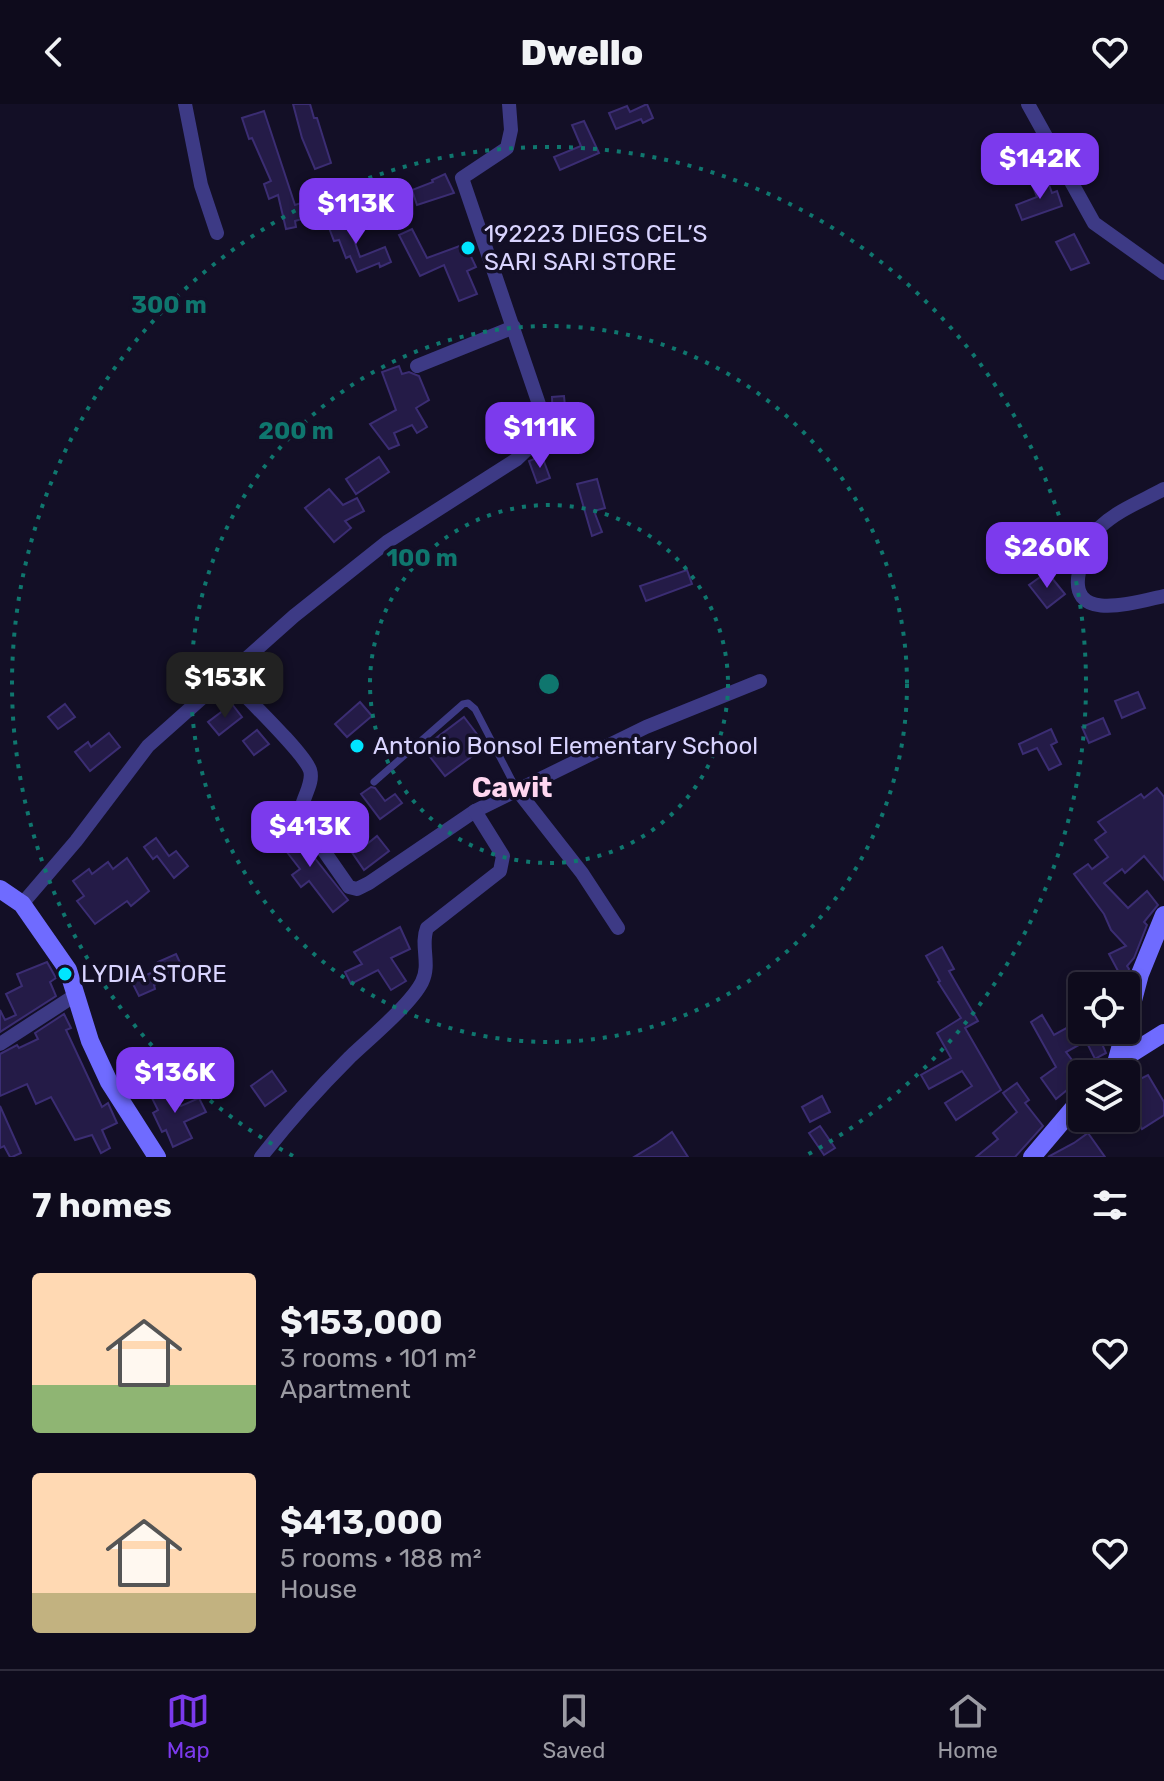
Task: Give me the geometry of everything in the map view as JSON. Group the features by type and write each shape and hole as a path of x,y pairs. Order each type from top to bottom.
{"street":[{"path":"185,104 201,185 217,233"},
{"path":"22,904 76,841 148,746 225,675 387,542 517,459 542,435 544,419 462,178 507,148 511,130 509,104"},
{"path":"1028,104 1094,223 1164,273"},
{"path":"417,366 514,327"},
{"path":"1164,489 1117,513 1097,530 1083,551 1076,583 1080,595 1091,604 1110,606 1164,596"},
{"path":"225,675 310,770 301,818 349,887 357,889 475,811 646,727 760,681"},
{"path":"517,790 582,873 618,928"},
{"path":"261,1157 306,1101 404,1004 422,982 426,969 424,936 427,928 500,871 503,856 475,811"},
{"path":"0,889 22,904 68,970 90,1041 109,1082 157,1157"},
{"path":"1140,974 1164,915"},
{"path":"0,1044 77,994"},
{"path":"1124,1060 1164,1033"},
{"path":"1032,1157 1068,1115"}],"lane":[{"path":"374,782 463,704 468,703 475,709 517,790"}],"building":[{"path":"293,104 310,104 331,163 315,169"},
{"path":"647,104 653,118 643,123 641,119 616,129 609,113 627,106 630,112"},
{"path":"264,111 295,205 317,198 322,213 295,221 296,227 286,229 278,195 269,199 264,184 271,181 252,138 249,139 242,118"},
{"path":"584,121 599,153 560,170 554,157 581,146 572,125"},
{"path":"445,174 454,193 417,205 412,190"},
{"path":"1047,179 1052,193 1057,191 1062,206 1022,220 1016,205 1037,197 1032,184"},
{"path":"349,216 360,257 385,247 391,262 380,267 379,263 357,272 350,256 346,258 339,240 334,241 328,225"},
{"path":"412,229 427,258 465,244 476,267 467,271 477,294 459,301 444,265 420,276 399,235"},
{"path":"1074,234 1089,263 1071,270 1056,242"},
{"path":"399,366 402,374 409,372 419,376 429,400 416,408 427,427 417,433 412,425 394,433 399,445 389,449 370,424 396,410 382,372"},
{"path":"564,396 567,427 553,429 552,397"},
{"path":"542,456 550,478 537,483 529,461"},
{"path":"379,457 389,472 356,494 346,479"},
{"path":"597,479 605,508 594,511 602,532 592,536 577,484"},
{"path":"329,489 343,505 357,498 364,511 345,521 351,528 334,542 305,508"},
{"path":"687,570 692,584 646,601 640,586"},
{"path":"1047,572 1065,594 1047,608 1029,585"},
{"path":"1138,692 1145,708 1122,718 1115,701"},
{"path":"360,702 372,716 347,737 335,724"},
{"path":"65,704 75,717 58,729 48,717"},
{"path":"232,704 242,717 219,735 208,722"},
{"path":"464,717 486,746 445,776 423,748"},
{"path":"1103,718 1110,734 1089,743 1082,727"},
{"path":"1051,729 1057,742 1051,745 1061,764 1049,770 1037,748 1023,754 1019,744"},
{"path":"257,730 269,744 254,755 243,741"},
{"path":"109,733 120,747 90,771 75,752 88,742 91,747"},
{"path":"371,787 385,801 395,794 402,803 380,819 361,794"},
{"path":"1157,788 1164,797 1164,880 1144,856 1125,873 1122,869 1104,883 1128,908 1147,891 1158,905 1144,922 1147,925 1134,958 1127,966 1128,972 1119,972 1109,954 1126,946 1111,930 1104,914 1074,874 1088,864 1092,869 1108,857 1095,840 1106,832 1098,822 1141,794 1144,798"},
{"path":"287,823 348,900 333,912 309,881 301,887 292,875 300,869 273,834"},
{"path":"352,825 367,844 377,836 389,851 364,870 340,835"},
{"path":"156,838 169,856 176,851 188,866 174,878 157,856 153,859 144,847"},
{"path":"127,858 149,891 131,906 127,901 95,924 77,901 84,896 73,881 89,869 92,874 108,862 113,869"},
{"path":"400,927 410,949 391,958 406,981 391,990 378,970 351,984 345,972 362,964 354,952"},
{"path":"942,947 954,969 949,971 978,1021 965,1028 1001,1090 956,1120 945,1103 972,1086 962,1071 929,1089 921,1075 951,1058 937,1033 961,1018 926,956"},
{"path":"176,954 184,971 139,996 132,982 161,968 158,962"},
{"path":"47,962 56,978 50,982 56,996 0,1032 0,1010 5,1020 16,1015 6,994 22,986 17,974"},
{"path":"64,1014 71,1028 66,1030 102,1107 108,1103 117,1123 102,1130 110,1148 101,1153 92,1135 75,1140 51,1097 36,1104 27,1084 0,1096 0,1054 38,1039 35,1033"},
{"path":"1042,1015 1054,1035 1068,1027 1068,1044 1081,1044 1066,1052 1072,1060 1068,1060 1068,1089 1056,1099 1041,1078 1056,1067 1031,1022"},
{"path":"1088,1044 1102,1044 1106,1053 1095,1059"},
{"path":"272,1071 286,1091 265,1106 251,1086"},
{"path":"1148,1075 1164,1102 1164,1115 1142,1129 1140,1126 1140,1079"},
{"path":"1017,1083 1029,1100 1025,1103 1043,1126 1015,1157 976,1157 998,1139 993,1133 1017,1112 1003,1093"},
{"path":"166,1086 174,1103 178,1101 181,1106 199,1098 206,1112 184,1122 192,1138 173,1147 166,1130 162,1132 153,1113 158,1110 150,1094"},
{"path":"822,1096 830,1112 810,1122 802,1107"},
{"path":"0,1106 21,1153 12,1157 4,1146 0,1148"},
{"path":"820,1126 835,1148 824,1155 809,1133"},
{"path":"672,1132 688,1157 634,1157 657,1143"},
{"path":"1088,1133 1105,1157 1048,1157 1074,1143"}],"place":[{"name":"192223 DIEGS CEL’S SARI SARI STORE","path":"468,248"},
{"name":"Antonio Bonsol Elementary School","path":"357,746"},
{"name":"LYDIA STORE","path":"65,974"}],"district":[{"name":"Cawit","path":"512,787"}]}
